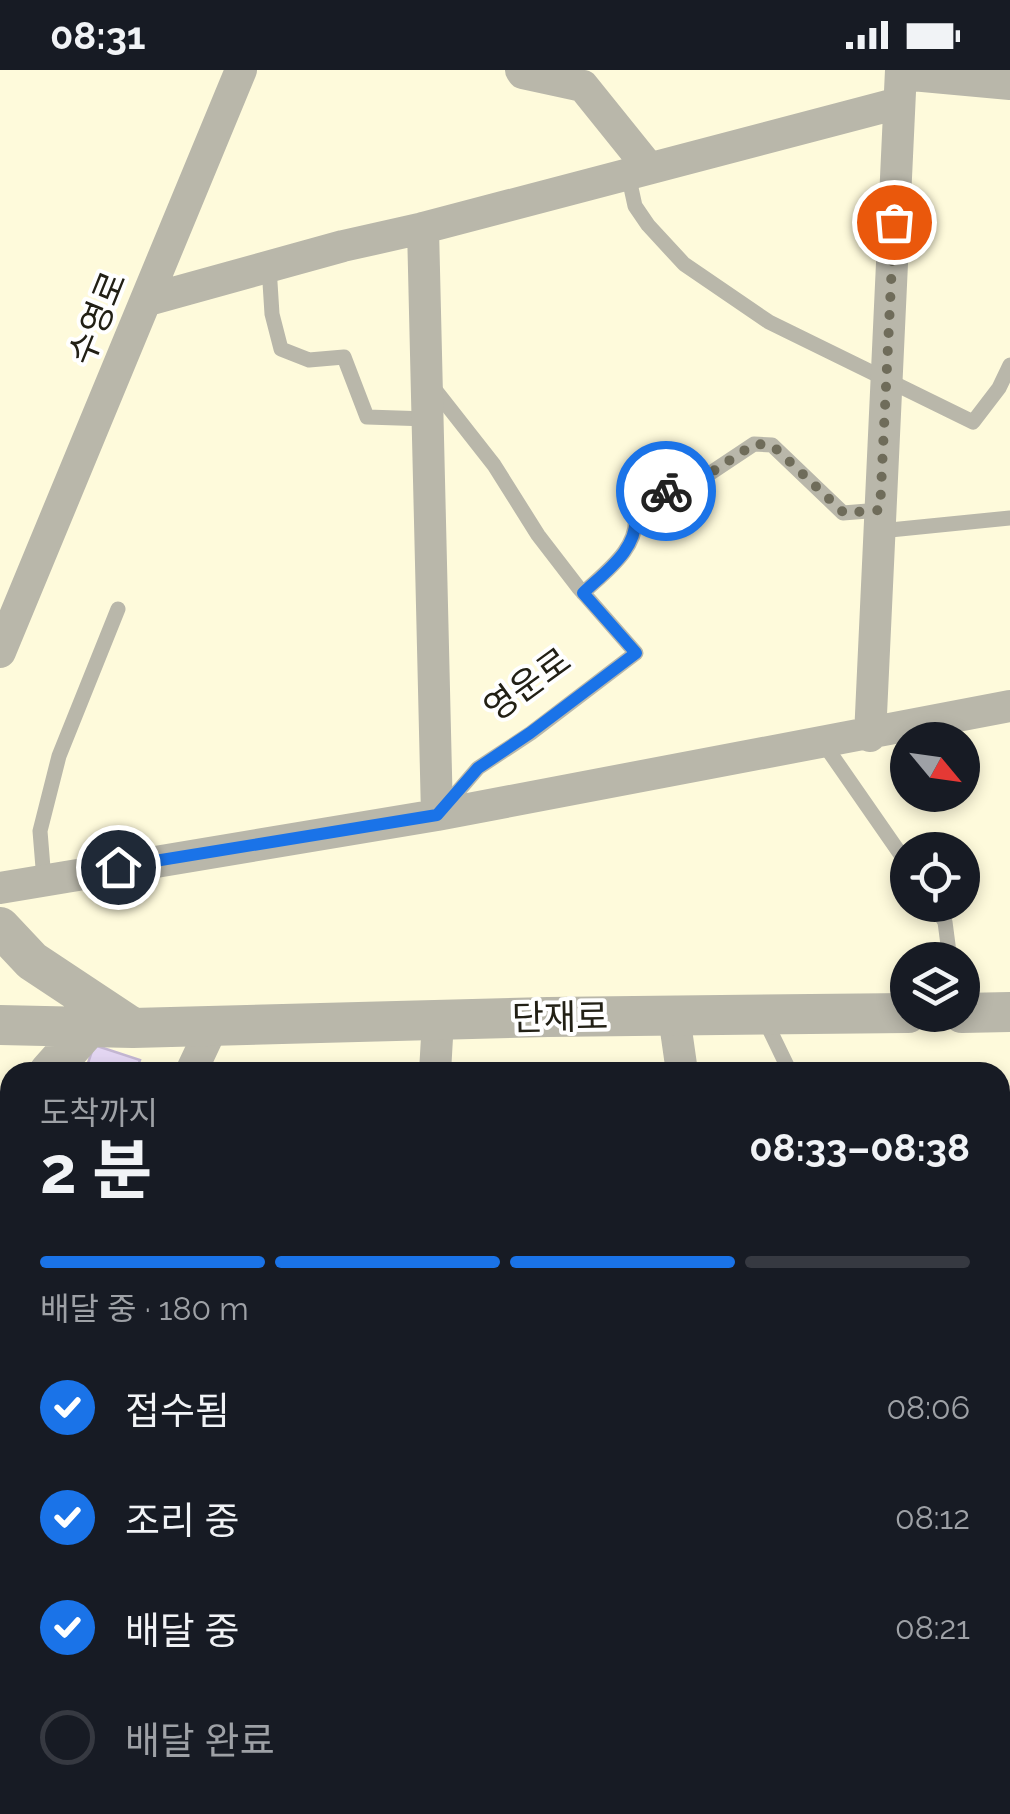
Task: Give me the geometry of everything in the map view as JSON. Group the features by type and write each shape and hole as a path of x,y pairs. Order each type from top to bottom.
{"street":[{"name":"수영로","path":"0,652 12,591 148,300 241,70"},
{"path":"521,70 523,74 583,86 638,171"},
{"path":"148,300 638,171 900,82 1010,84"},
{"path":"870,736 900,82"},
{"path":"423,228 437,815"},
{"path":"0,888 437,815 870,736 1010,706"},
{"path":"0,926 32,961 133,1028"},
{"path":"980,1013 1010,1012"},
{"name":"단재로","path":"0,1025 133,1028 890,1013"},
{"path":"674,1016 681,1062"},
{"path":"436,1062 438,1020"},
{"path":"197,1062 213,1026"},
{"path":"59,1062 90,1027"}],"lane":[{"path":"638,171 635,206 660,238 684,264 769,322 972,422 999,388 1010,366"},
{"path":"268,267 280,349 309,360 344,356 367,417 428,419"},
{"name":"영운로","path":"427,378 494,465 538,536 636,653 478,768 437,815"},
{"path":"583,593 624,554 637,528 635,514 660,492 688,488 754,444 772,445 844,513 880,520 1010,518"},
{"path":"44,880 40,831 59,756 118,609"},
{"path":"824,744 890,839"},
{"path":"762,1015 785,1062"}],"building":[{"path":"94,1045 140,1060 139,1062 88,1062"}],"way so far":[{"path":"666,491 688,488 754,444 772,445 844,513 880,510 894,222"}],"route":[{"path":"118,867 437,815 478,768 636,653 583,593 624,554 637,528 635,514 666,491"}]}
